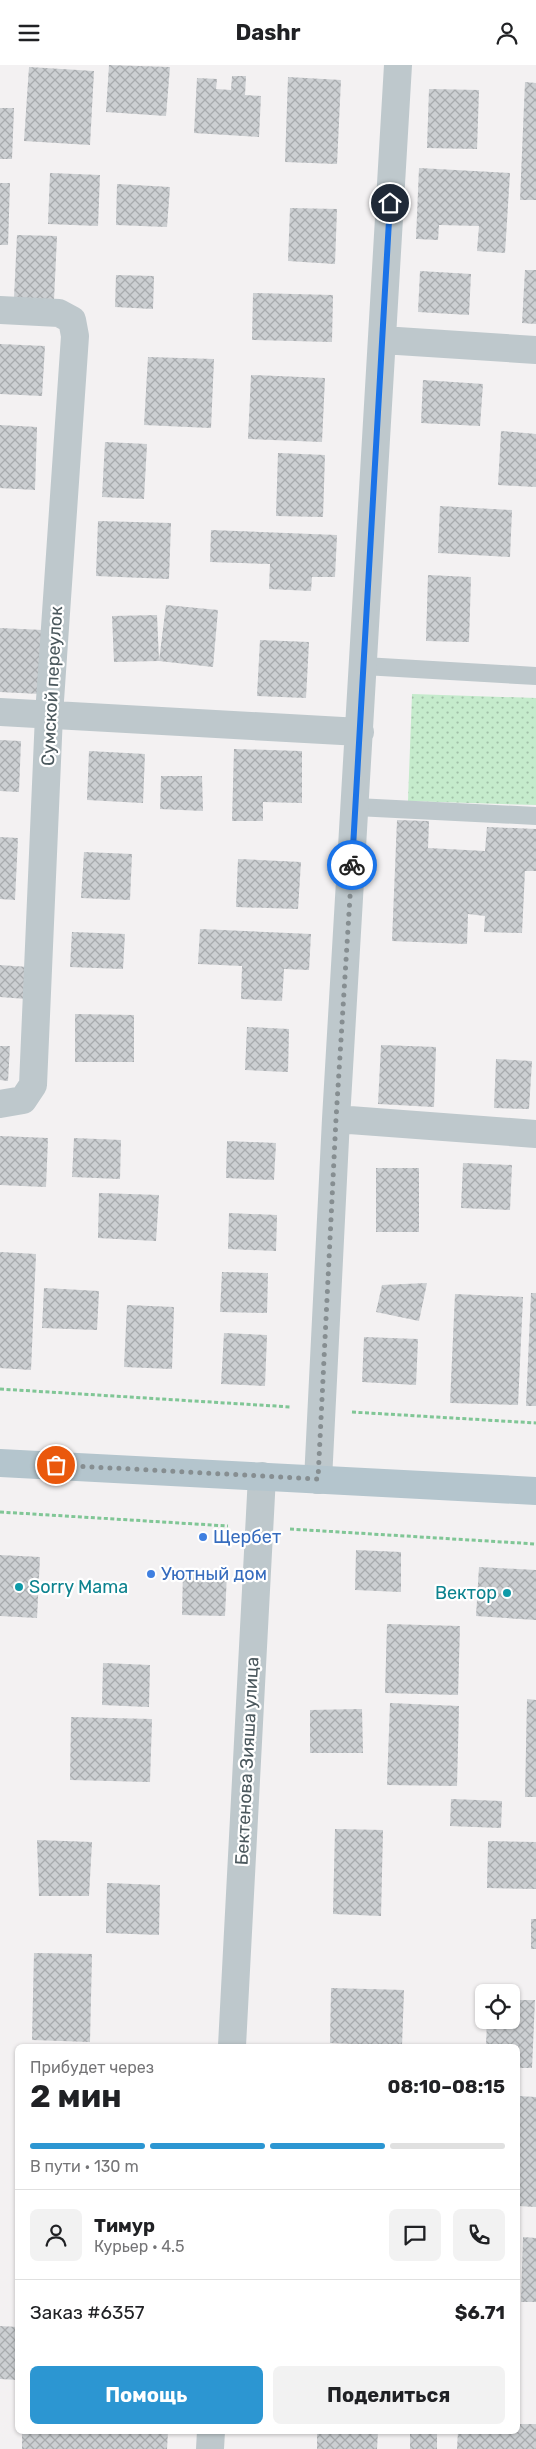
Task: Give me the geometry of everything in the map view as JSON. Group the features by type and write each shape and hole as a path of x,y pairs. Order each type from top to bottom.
{"main road":[{"path":"0,1463 536,1491"}],"street":[{"path":"318,1479 336,1119 356,807 398,65"},
{"name":"Сумской переулок","path":"0,310 59,313 72,320 75,336 49,715 33,1085 23,1099 0,1104"},
{"path":"382,340 536,350"},
{"path":"0,712 360,732"},
{"path":"336,1119 536,1133"},
{"name":"Бектенова Зияша улица","path":"232,2044 262,1476"},
{"path":"210,2449 211,2434"}],"lane":[{"path":"364,666 536,676"},
{"path":"356,807 536,816"}],"path":[{"path":"0,1389 536,1423"}],"green space":[{"path":"412,694 536,698 536,805 408,801"}],"building":[{"path":"109,65 170,67 166,116 106,112"},
{"path":"29,67 94,71 90,145 24,141"},
{"path":"232,76 246,76 245,95 261,96 259,137 194,133 197,78 217,79 216,89 231,90"},
{"path":"288,77 341,80 337,164 285,162"},
{"path":"525,82 536,83 536,200 520,200"},
{"path":"429,89 479,90 477,149 427,148"},
{"path":"0,108 14,108 12,159 0,159"},
{"path":"419,168 510,173 505,253 477,251 479,226 439,225 438,240 416,239"},
{"path":"50,173 100,175 98,226 48,224"},
{"path":"0,183 10,183 8,245 0,245"},
{"path":"117,184 170,187 167,227 116,225"},
{"path":"290,208 337,209 335,264 288,261"},
{"path":"17,235 57,236 54,301 14,298"},
{"path":"525,270 536,270 536,324 522,323"},
{"path":"420,271 471,274 469,315 418,312"},
{"path":"116,275 154,276 153,309 115,307"},
{"path":"253,293 333,295 332,342 252,340"},
{"path":"0,344 45,346 42,396 0,394"},
{"path":"148,357 214,359 211,428 144,425"},
{"path":"251,375 325,378 322,442 248,439"},
{"path":"423,380 483,384 480,426 421,423"},
{"path":"0,425 37,427 35,490 0,488"},
{"path":"501,431 536,434 536,487 498,485"},
{"path":"105,442 147,444 144,499 102,497"},
{"path":"278,453 325,455 323,517 276,516"},
{"path":"440,506 512,510 510,557 438,553"},
{"path":"98,521 171,523 169,579 96,576"},
{"path":"211,530 337,535 335,577 312,577 311,591 269,589 270,564 210,562"},
{"path":"428,575 471,577 469,642 426,641"},
{"path":"166,605 218,610 213,667 159,661"},
{"path":"157,615 159,661 114,662 112,616"},
{"path":"0,628 43,630 40,694 0,692"},
{"path":"260,640 309,642 306,698 257,696"},
{"path":"0,740 21,741 19,792 0,791"},
{"path":"234,749 302,751 302,803 263,802 263,821 232,821"},
{"path":"89,751 145,754 143,803 87,800"},
{"path":"161,776 202,776 203,811 160,809"},
{"path":"397,820 429,821 428,848 485,851 487,827 536,829 536,871 525,871 522,933 484,932 485,916 468,914 467,944 392,941"},
{"path":"0,837 18,838 15,900 0,899"},
{"path":"84,852 132,854 130,900 81,898"},
{"path":"238,859 301,862 298,909 236,907"},
{"path":"200,929 311,934 309,970 284,969 282,1001 241,999 242,966 198,964"},
{"path":"72,932 125,934 123,969 70,967"},
{"path":"0,965 28,967 26,999 0,997"},
{"path":"75,1014 134,1015 134,1062 75,1062"},
{"path":"247,1027 289,1029 288,1072 245,1070"},
{"path":"381,1045 436,1047 434,1107 378,1104"},
{"path":"0,1046 10,1046 8,1081 0,1080"},
{"path":"496,1059 532,1061 529,1109 494,1108"},
{"path":"0,1136 48,1138 46,1187 0,1185"},
{"path":"74,1138 121,1140 120,1179 72,1177"},
{"path":"227,1141 276,1143 274,1180 226,1178"},
{"path":"463,1163 512,1165 510,1210 461,1208"},
{"path":"376,1168 419,1168 419,1232 376,1232"},
{"path":"99,1193 159,1195 156,1241 98,1238"},
{"path":"229,1213 277,1215 276,1251 228,1249"},
{"path":"0,1252 36,1254 31,1370 0,1368"},
{"path":"222,1272 268,1273 267,1313 220,1312"},
{"path":"427,1283 419,1321 376,1312 382,1285"},
{"path":"44,1288 99,1291 97,1330 42,1328"},
{"path":"531,1293 536,1293 536,1406 526,1406"},
{"path":"455,1294 523,1297 518,1405 450,1403"},
{"path":"127,1305 174,1307 172,1369 124,1367"},
{"path":"224,1333 267,1335 265,1386 221,1384"},
{"path":"364,1337 418,1339 416,1385 362,1382"},
{"path":"356,1550 401,1552 401,1592 355,1590"},
{"name":"Sorry Mama","path":"0,1555 40,1557 37,1618 0,1616"},
{"name":"Вектор","path":"479,1567 536,1570 536,1620 476,1616"},
{"path":"183,1571 227,1573 225,1616 182,1615"},
{"path":"387,1624 460,1626 458,1695 385,1693"},
{"path":"103,1663 150,1665 149,1707 102,1705"},
{"path":"527,1699 536,1700 536,1797 525,1797"},
{"path":"390,1703 459,1706 457,1786 387,1785"},
{"path":"362,1709 363,1753 310,1753 310,1710"},
{"path":"71,1717 152,1719 150,1782 70,1780"},
{"path":"451,1799 502,1801 501,1828 450,1826"},
{"path":"335,1829 383,1830 381,1916 333,1914"},
{"path":"37,1840 92,1842 89,1896 39,1896"},
{"path":"488,1841 536,1842 536,1889 487,1888"},
{"path":"107,1883 160,1885 159,1935 106,1933"},
{"path":"531,1919 536,1919 536,1949 531,1949"},
{"path":"34,1953 92,1954 90,2042 32,2040"},
{"path":"331,1988 404,1990 402,2044 330,2043"},
{"path":"520,2000 535,2000 532,2068 520,2068 520,2044 486,2044 487,2029 520,2029"},
{"path":"520,2096 536,2097 536,2207 520,2206"},
{"path":"523,2237 536,2238 536,2302 521,2302"},
{"path":"0,2326 15,2327 15,2380 0,2379"},
{"path":"520,2424 536,2424 536,2449 457,2449 458,2434 520,2434"},
{"path":"22,2434 168,2434 167,2449 22,2449"},
{"path":"317,2434 378,2434 377,2449 317,2449"},
{"path":"410,2434 437,2434 437,2449 410,2449"}],"way so far":[{"path":"56,1465 318,1479 336,1119 352,865"}],"place":[{"name":"Щербет","path":"203,1537"},
{"name":"Уютный дом","path":"151,1574"},
{"name":"Sorry Mama","path":"19,1587"},
{"name":"Вектор","path":"507,1593"}],"route":[{"path":"352,865 390,203"}]}
